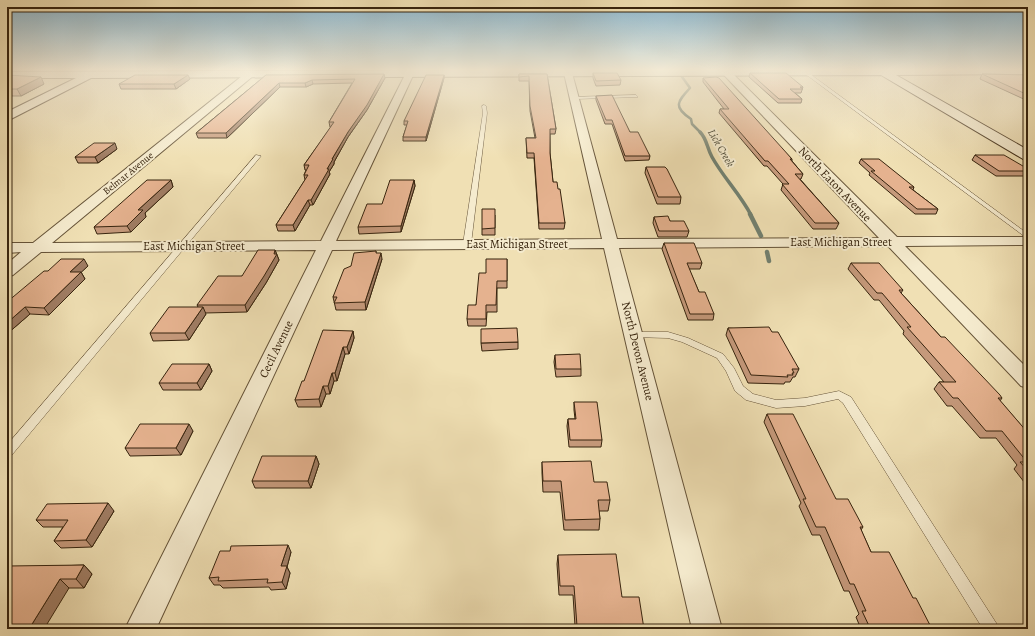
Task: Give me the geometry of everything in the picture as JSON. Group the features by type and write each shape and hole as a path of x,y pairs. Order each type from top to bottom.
{"main road":[{"path":"7,117 43,99"},
{"path":"929,99 1028,156"}],"street":[{"name":"Belmar Avenue","path":"7,272 220,99"},
{"name":"Cecil Avenue","path":"140,629 398,99"},
{"name":"North Devon Avenue","path":"575,99 707,629"},
{"name":"North Eaton Avenue","path":"752,99 1028,381"},
{"name":"East Michigan Street","path":"7,248 1028,240"}],"lane":[{"path":"841,99 1028,237"},
{"path":"467,244 485,113 484,106"},
{"path":"7,453 209,212 258,156"},
{"path":"634,335 668,335 720,356 730,370 739,388 750,397 776,404 805,402 839,395 847,400 992,629"}],"building":[{"path":"237,99 262,99 226,133 196,133"},
{"path":"343,99 370,99 332,159 327,169 329,169 311,200 308,200 293,225 276,225 308,175 304,175 309,165 304,165 334,122 329,122"},
{"path":"415,99 437,99 426,137 403,137 408,121 404,121"},
{"path":"530,99 551,99 556,129 550,129 550,153 553,182 557,182 558,189 560,189 565,223 539,223 534,153 527,153 526,138 536,138"},
{"path":"597,99 614,99 630,132 638,132 650,156 625,156 612,120 606,120"},
{"path":"720,99 738,99 792,159 790,159 803,174 795,174 839,223 815,223 782,184 789,184 768,161 765,161 720,109 729,109"},
{"path":"94,143 115,143 95,157 75,157"},
{"path":"975,155 1004,155 1028,169 1028,171 999,171"},
{"path":"861,159 879,159 914,187 909,187 938,209 917,209 871,171 875,171"},
{"path":"646,167 665,167 681,197 658,197"},
{"path":"147,180 171,180 138,210 143,210 127,226 94,227"},
{"path":"390,180 414,180 401,226 358,227 367,204 382,204"},
{"path":"482,209 495,209 495,228 482,229"},
{"path":"668,216 670,221 684,221 689,231 659,231 654,217"},
{"path":"664,243 694,243 702,263 687,263 699,292 705,292 714,314 690,314"},
{"path":"258,250 275,250 274,254 277,254 245,305 197,305 218,276 242,276"},
{"path":"376,251 376,253 381,253 365,302 334,303 337,297 333,297 344,269 351,266 354,253"},
{"path":"61,259 84,259 70,272 81,272 44,308 25,307 7,323 7,302 44,271 48,271"},
{"path":"486,259 507,259 507,281 497,281 496,305 486,305 486,319 467,319 468,305 476,305 479,273 486,273"},
{"path":"851,263 879,263 903,290 899,290 901,293 941,337 945,337 1000,395 1002,398 998,398 1028,433 1028,471 1020,462 1027,462 1002,431 986,431 958,398 953,398 939,382 956,382 907,327 911,327 882,293 877,293"},
{"path":"169,307 203,307 185,333 150,333"},
{"path":"769,327 772,332 778,332 799,369 792,369 794,373 792,373 793,375 787,375 788,377 751,375 728,328"},
{"path":"517,328 518,342 481,343 481,329"},
{"path":"323,330 353,331 347,347 343,347 335,373 332,373 328,386 323,386 319,399 295,400 302,381 304,381"},
{"path":"580,354 581,369 556,369 555,355"},
{"path":"172,364 209,364 197,383 159,383"},
{"path":"574,402 597,402 602,440 570,440 568,419 576,419"},
{"path":"767,414 793,414 836,499 848,499 863,527 860,527 871,552 889,552 913,598 916,598 932,629 870,628 862,611 866,611 854,584 850,584 825,527 816,527 803,499 806,499"},
{"path":"140,424 189,424 176,448 125,448"},
{"path":"262,456 316,456 308,481 252,481"},
{"path":"591,461 594,482 607,482 610,500 598,500 600,519 565,520 561,481 543,481 542,462"},
{"path":"108,503 86,540 54,541 68,520 36,520 47,504"},
{"path":"288,545 281,566 287,566 282,582 267,583 268,579 218,581 219,577 209,578 220,551 230,551 231,546"},
{"path":"616,554 622,597 639,597 644,629 566,629 566,626 577,626 574,586 560,586 558,555"},
{"path":"84,565 76,579 60,579 29,629 7,629 7,605 10,600 7,600 8,566"}],"waterway":[{"name":"Lick Creek","path":"681,99 679,108 691,119 692,124 700,132"},
{"name":"Lick Creek","path":"700,132 716,164 751,215"},
{"name":"Lick Creek","path":"750,214 761,236"},
{"name":"Lick Creek","path":"767,252 769,261"}]}
